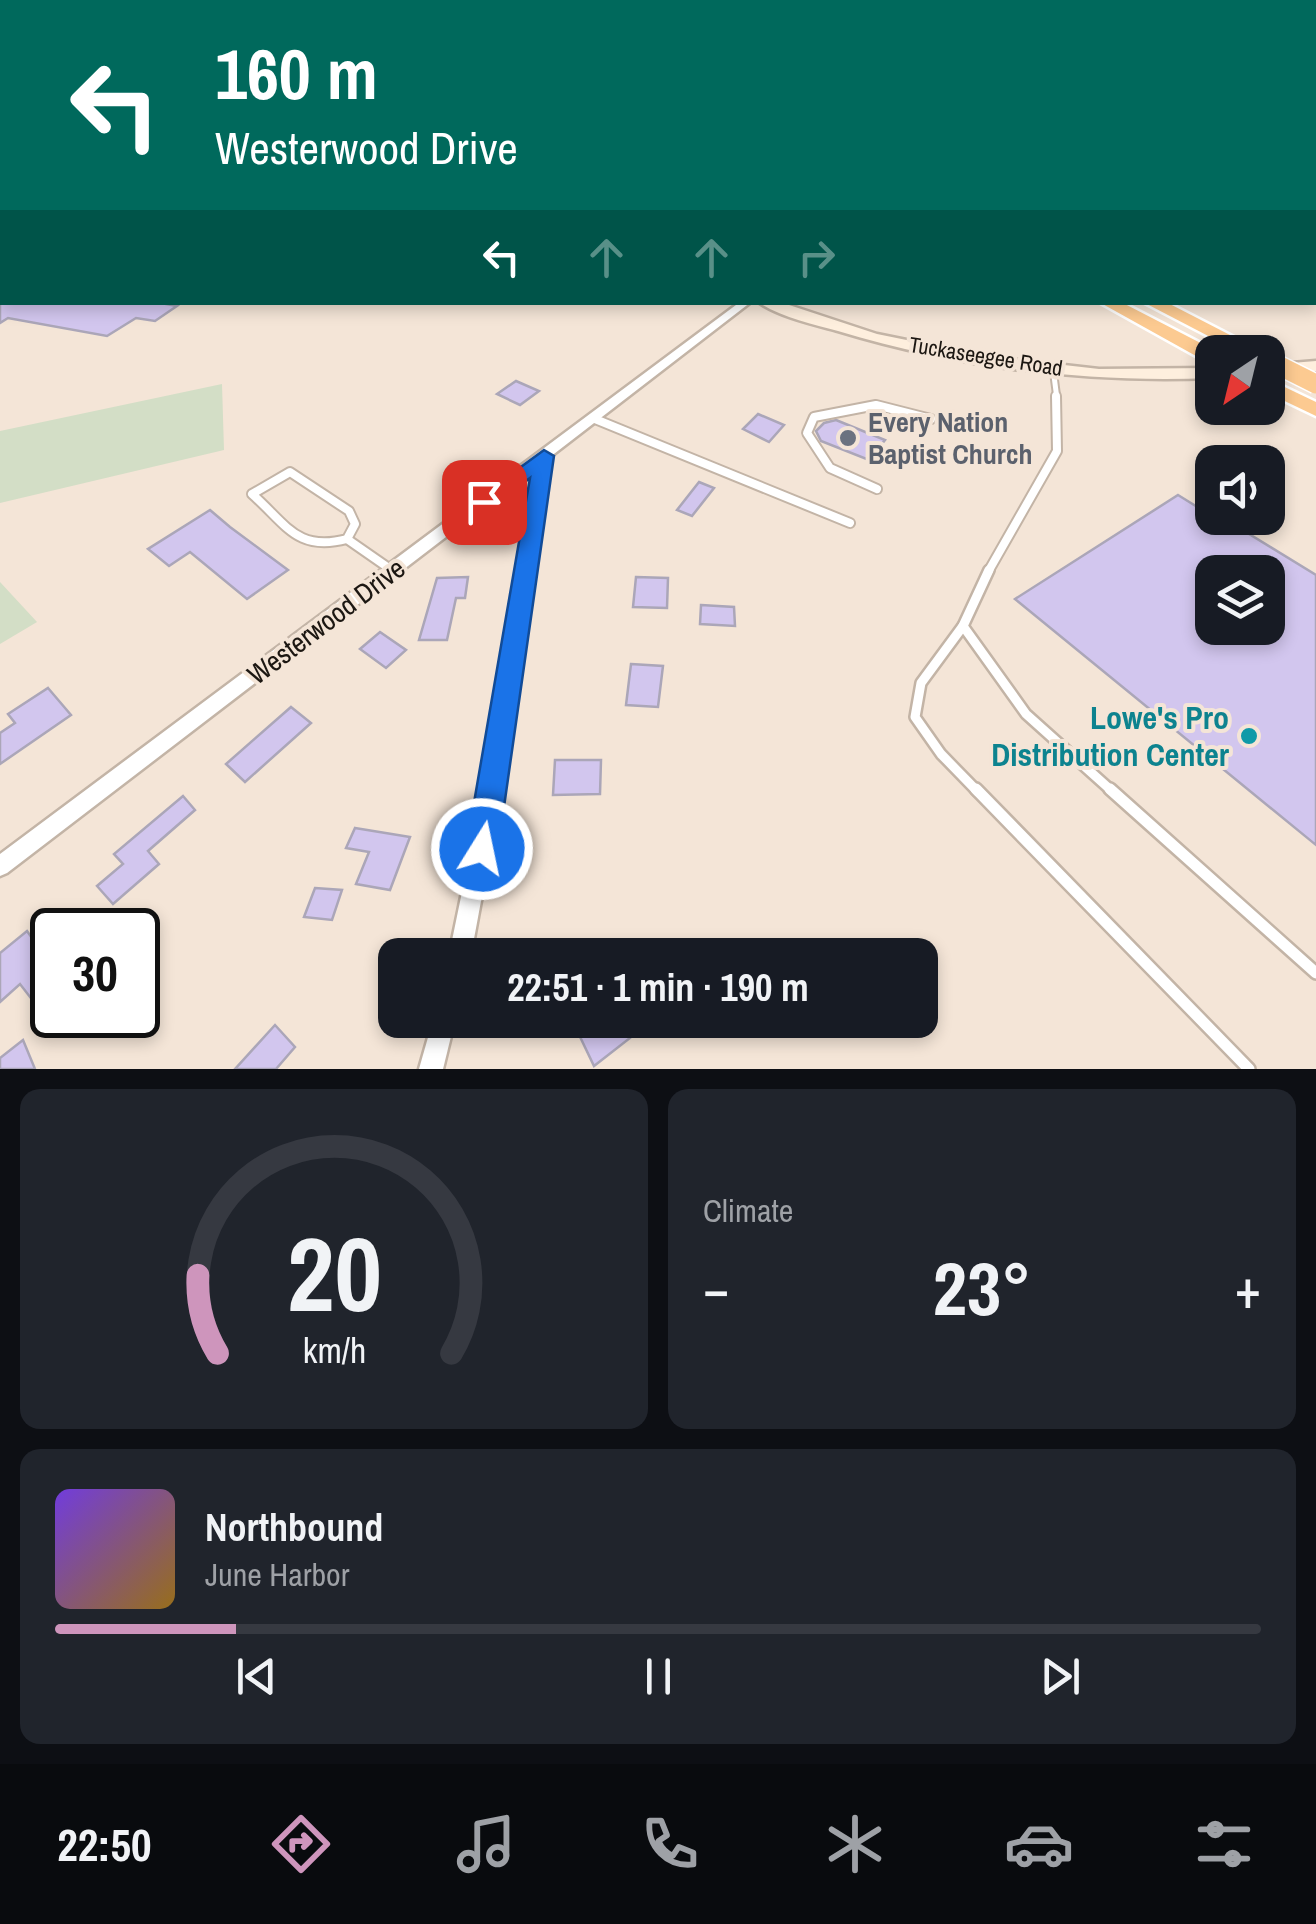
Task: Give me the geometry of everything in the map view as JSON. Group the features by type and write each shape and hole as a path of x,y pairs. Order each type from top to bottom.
{"highway":[{"path":"1114,305 1195,348"},
{"path":"1157,305 1218,335"},
{"path":"1285,368 1316,384"},
{"path":"1285,394 1316,410"}],"street":[{"name":"Westerwood Drive","path":"0,866 744,305"},
{"name":"Tuckaseegee Road","path":"775,305 902,344 1053,368 1195,372"},
{"path":"1285,368 1316,366"},
{"path":"463,938 497,766 544,456"},
{"path":"433,1068 440,1038"}],"lane":[{"path":"1053,368 1060,426 1057,451 970,603 963,626 921,682 915,716 941,754 1248,1069"},
{"path":"877,489 830,468 807,433 814,417 825,411 876,405 931,419"},
{"path":"595,419 850,523"},
{"path":"347,539 355,524 349,511 290,472 252,494 307,543 320,546 347,539 393,571"},
{"path":"963,626 1026,714 1316,973"}],"green space":[{"path":"222,384 224,450 0,503 0,431"},
{"path":"0,582 37,622 0,644"}],"building":[{"path":"0,305 177,306 155,321 136,318 107,336 8,318 0,323"},
{"path":"516,381 539,391 520,405 497,394"},
{"path":"758,414 784,425 769,442 743,429"},
{"name":"Every Nation Baptist Church","path":"836,420 885,440 869,460 821,441 816,431 824,423"},
{"path":"699,482 714,488 692,516 677,510"},
{"name":"Lowe's Pro Distribution Center","path":"1178,495 1195,506 1195,535 1251,535 1283,555 1195,555 1195,645 1285,645 1285,556 1316,575 1316,845 1015,599"},
{"path":"210,510 288,570 247,599 190,552 169,566 148,549"},
{"path":"468,577 465,598 456,598 447,640 419,640 437,578"},
{"path":"636,577 668,578 667,608 633,607"},
{"path":"701,605 734,607 735,626 700,624"},
{"path":"380,632 406,650 386,668 360,649"},
{"path":"631,664 663,666 658,707 626,705"},
{"path":"48,688 71,715 0,764 0,733 15,723 8,714"},
{"path":"291,707 311,723 245,782 226,764"},
{"path":"555,760 601,760 600,794 553,795"},
{"path":"183,796 195,810 148,851 159,864 113,904 97,886 123,864 114,854"},
{"path":"355,828 410,837 390,890 356,884 369,852 346,848"},
{"path":"315,888 342,890 332,920 304,917"},
{"path":"27,931 30,997 20,984 0,1002 0,953"},
{"path":"275,1025 295,1047 276,1069 235,1069"},
{"path":"581,1038 630,1038 594,1066"},
{"path":"23,1040 35,1069 0,1069 0,1058"}],"place":[{"name":"Every Nation Baptist Church","path":"848,438"},
{"name":"Lowe's Pro Distribution Center","path":"1249,736"}],"route":[{"path":"482,849 544,456 484,502"}]}
